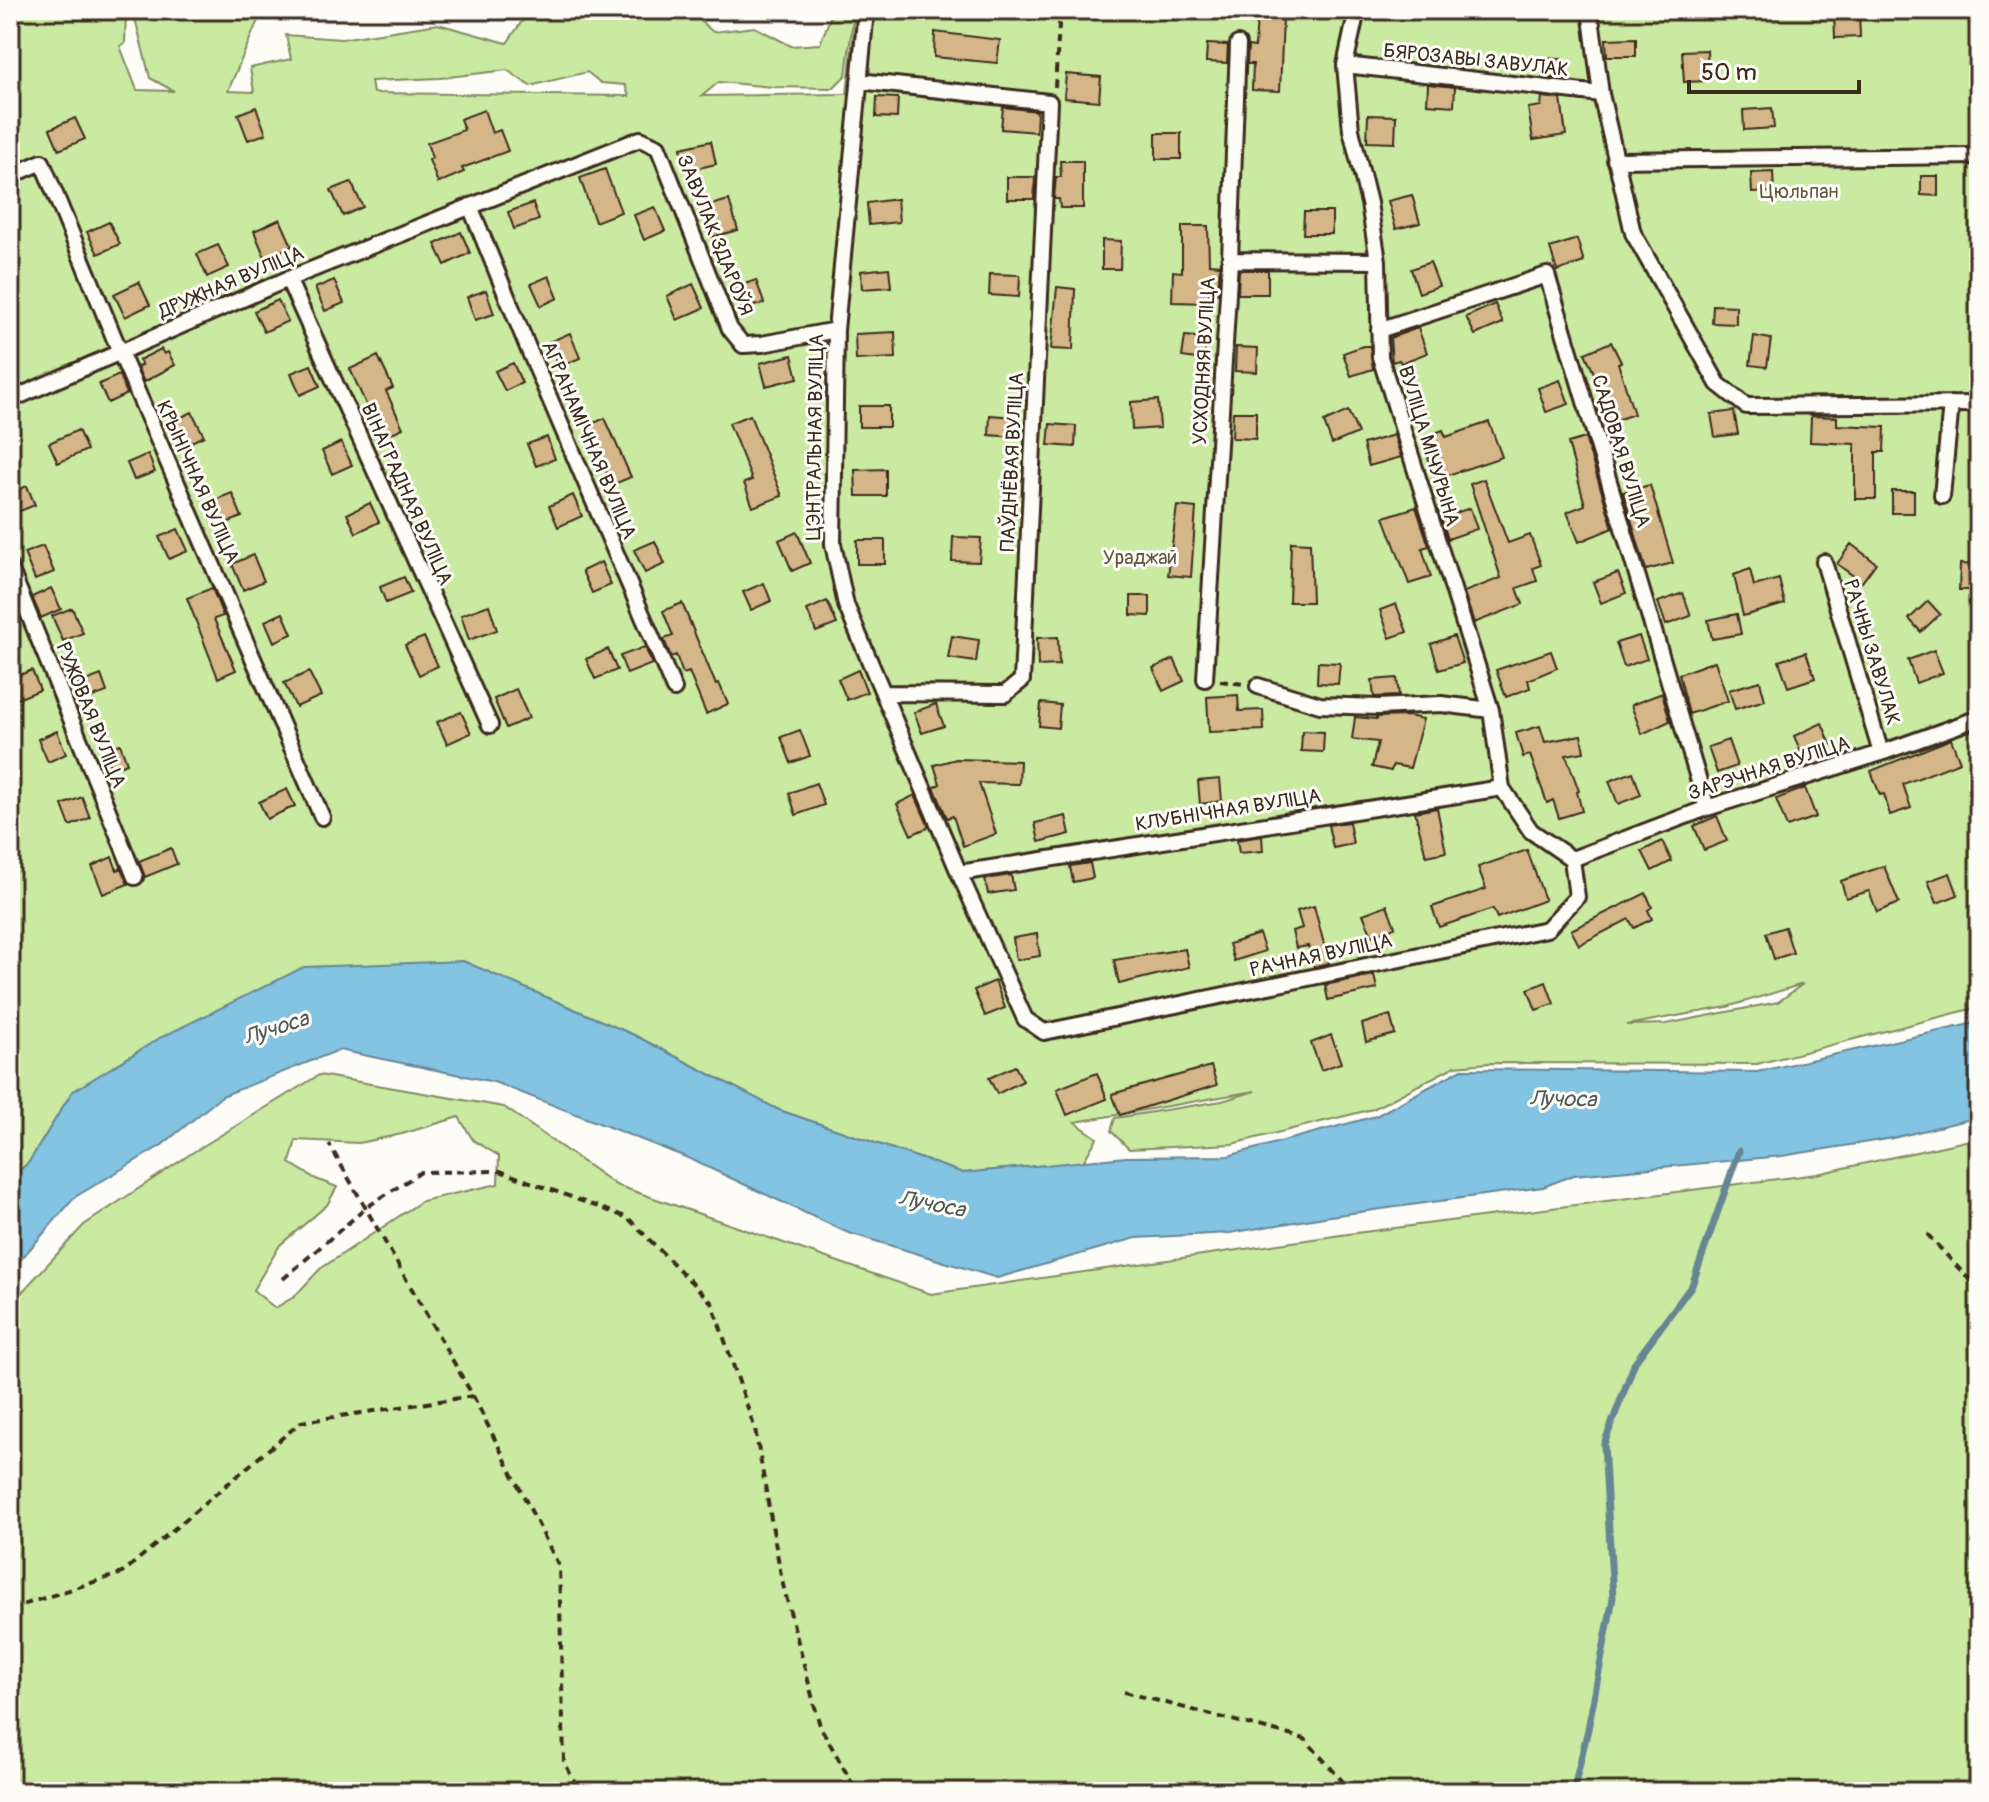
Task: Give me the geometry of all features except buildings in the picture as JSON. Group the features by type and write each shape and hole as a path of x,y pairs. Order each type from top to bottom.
{"lane":[{"name":"ЦЭНТРАЛЬНАЯ ВУЛІЦА","path":"866,10 836,330 833,544 846,605 959,873 1025,1019"},
{"name":"ВУЛІЦА МІЧУРЫНА","path":"1357,10 1345,65 1351,130 1369,203 1378,261 1380,357 1491,710 1502,788 1531,831 1572,859"},
{"path":"1590,10 1601,94 1633,233 1718,384 1746,406 1979,404"},
{"name":"УСХОДНЯЯ ВУЛІЦА","path":"1205,679 1230,260 1238,44"},
{"name":"БЯРОЗАВЫ ЗАВУЛАК","path":"1345,65 1601,94"},
{"path":"859,81 1049,102"},
{"name":"ПАЎДНЁВАЯ ВУЛІЦА","path":"883,693 1005,694 1022,680 1049,102"},
{"name":"ЗАВУЛАК ЗДАРОЎЯ","path":"470,206 640,139 658,147 730,329 743,345 836,330"},
{"path":"1615,160 1979,156"},
{"name":"КРЫНІЧНАЯ ВУЛІЦА","path":"10,176 42,162 120,352 322,817"},
{"name":"ДРУЖНАЯ ВУЛІЦА","path":"10,400 288,279 470,206"},
{"name":"АГРАНАМІЧНАЯ ВУЛІЦА","path":"470,206 674,689"},
{"path":"1230,260 1378,261"},
{"name":"САДОВАЯ ВУЛІЦА","path":"1379,330 1547,275 1707,808"},
{"name":"ВІНАГРАДНАЯ ВУЛІЦА","path":"288,279 490,725"},
{"path":"1942,496 1951,404"},
{"name":"РАЧНЫ ЗАВУЛАК","path":"1824,562 1881,753"},
{"name":"РУЖОВАЯ ВУЛІЦА","path":"10,568 135,877"},
{"path":"1258,686 1320,705 1378,707 1441,704 1491,710"},
{"name":"ЗАРЭЧНАЯ ВУЛІЦА","path":"1572,859 1707,808 1881,753 1979,718"},
{"name":"КЛУБНІЧНАЯ ВУЛІЦА","path":"959,873 1502,788"},
{"name":"РАЧНАЯ ВУЛІЦА","path":"1025,1019 1044,1032 1547,929 1577,897 1572,859"}],"path":[{"path":"1049,102 1055,88 1060,10"},
{"path":"1205,679 1258,686"},
{"path":"329,1144 473,1396 559,1566 564,1761 579,1792"},
{"path":"283,1279 367,1207 421,1172 500,1171 628,1218 712,1303 755,1429 782,1581 820,1726 857,1792"},
{"path":"1927,1234 1979,1290"},
{"path":"10,1609 122,1573 301,1422 473,1396"},
{"path":"1124,1692 1305,1739 1352,1792"}],"green space":[{"name":"Ураджай","path":"10,10 126,10 125,44 120,46 137,90 174,91 150,78 133,10 257,10 258,20 228,91 254,92 250,68 291,59 286,35 341,39 438,24 507,43 525,17 574,10 688,10 713,32 755,27 791,46 820,44 833,10 854,10 846,75 833,88 719,82 702,96 847,94 856,10 1979,10 1979,1007 1757,1064 1489,1063 1455,1066 1373,1109 1232,1144 1129,1149 1111,1131 1115,1118 1222,1101 1255,1091 1075,1122 1097,1138 1083,1162 963,1173 779,1110 634,1035 463,961 72,1092 29,1162 10,1179","holes":["507,70 530,86 587,72 601,83 625,85 629,96 373,93 371,81 440,78","1803,984 1778,1002 1666,1024 1626,1025 1727,1007"]},
{"path":"319,1075 504,1107 616,1185 931,1294 1348,1234 1817,1174 1979,1138 1979,1792 10,1792 10,1305 84,1225 195,1151","holes":["459,1117 473,1140 499,1156 498,1184 422,1201 320,1269 294,1297 275,1308 253,1290 280,1245 327,1205 337,1187 316,1179 290,1163 296,1140 359,1143"]}],"water":[{"name":"Лучоса","path":"463,961 634,1035 779,1110 963,1173 1126,1157 1228,1156 1376,1116 1462,1069 1757,1072 1979,1022 1979,1117 1893,1138 1782,1156 1574,1175 1543,1187 1230,1233 1136,1238 997,1278 846,1232 688,1158 494,1082 339,1050 222,1096 162,1145 75,1197 10,1272 10,1179 29,1162 72,1092 160,1038 304,967"}],"waterway":[{"path":"1573,1792 1613,1598 1604,1444 1635,1362 1692,1285 1739,1151"}],"park label":[{"name":"Цюльпан","path":"1799,191"}]}
